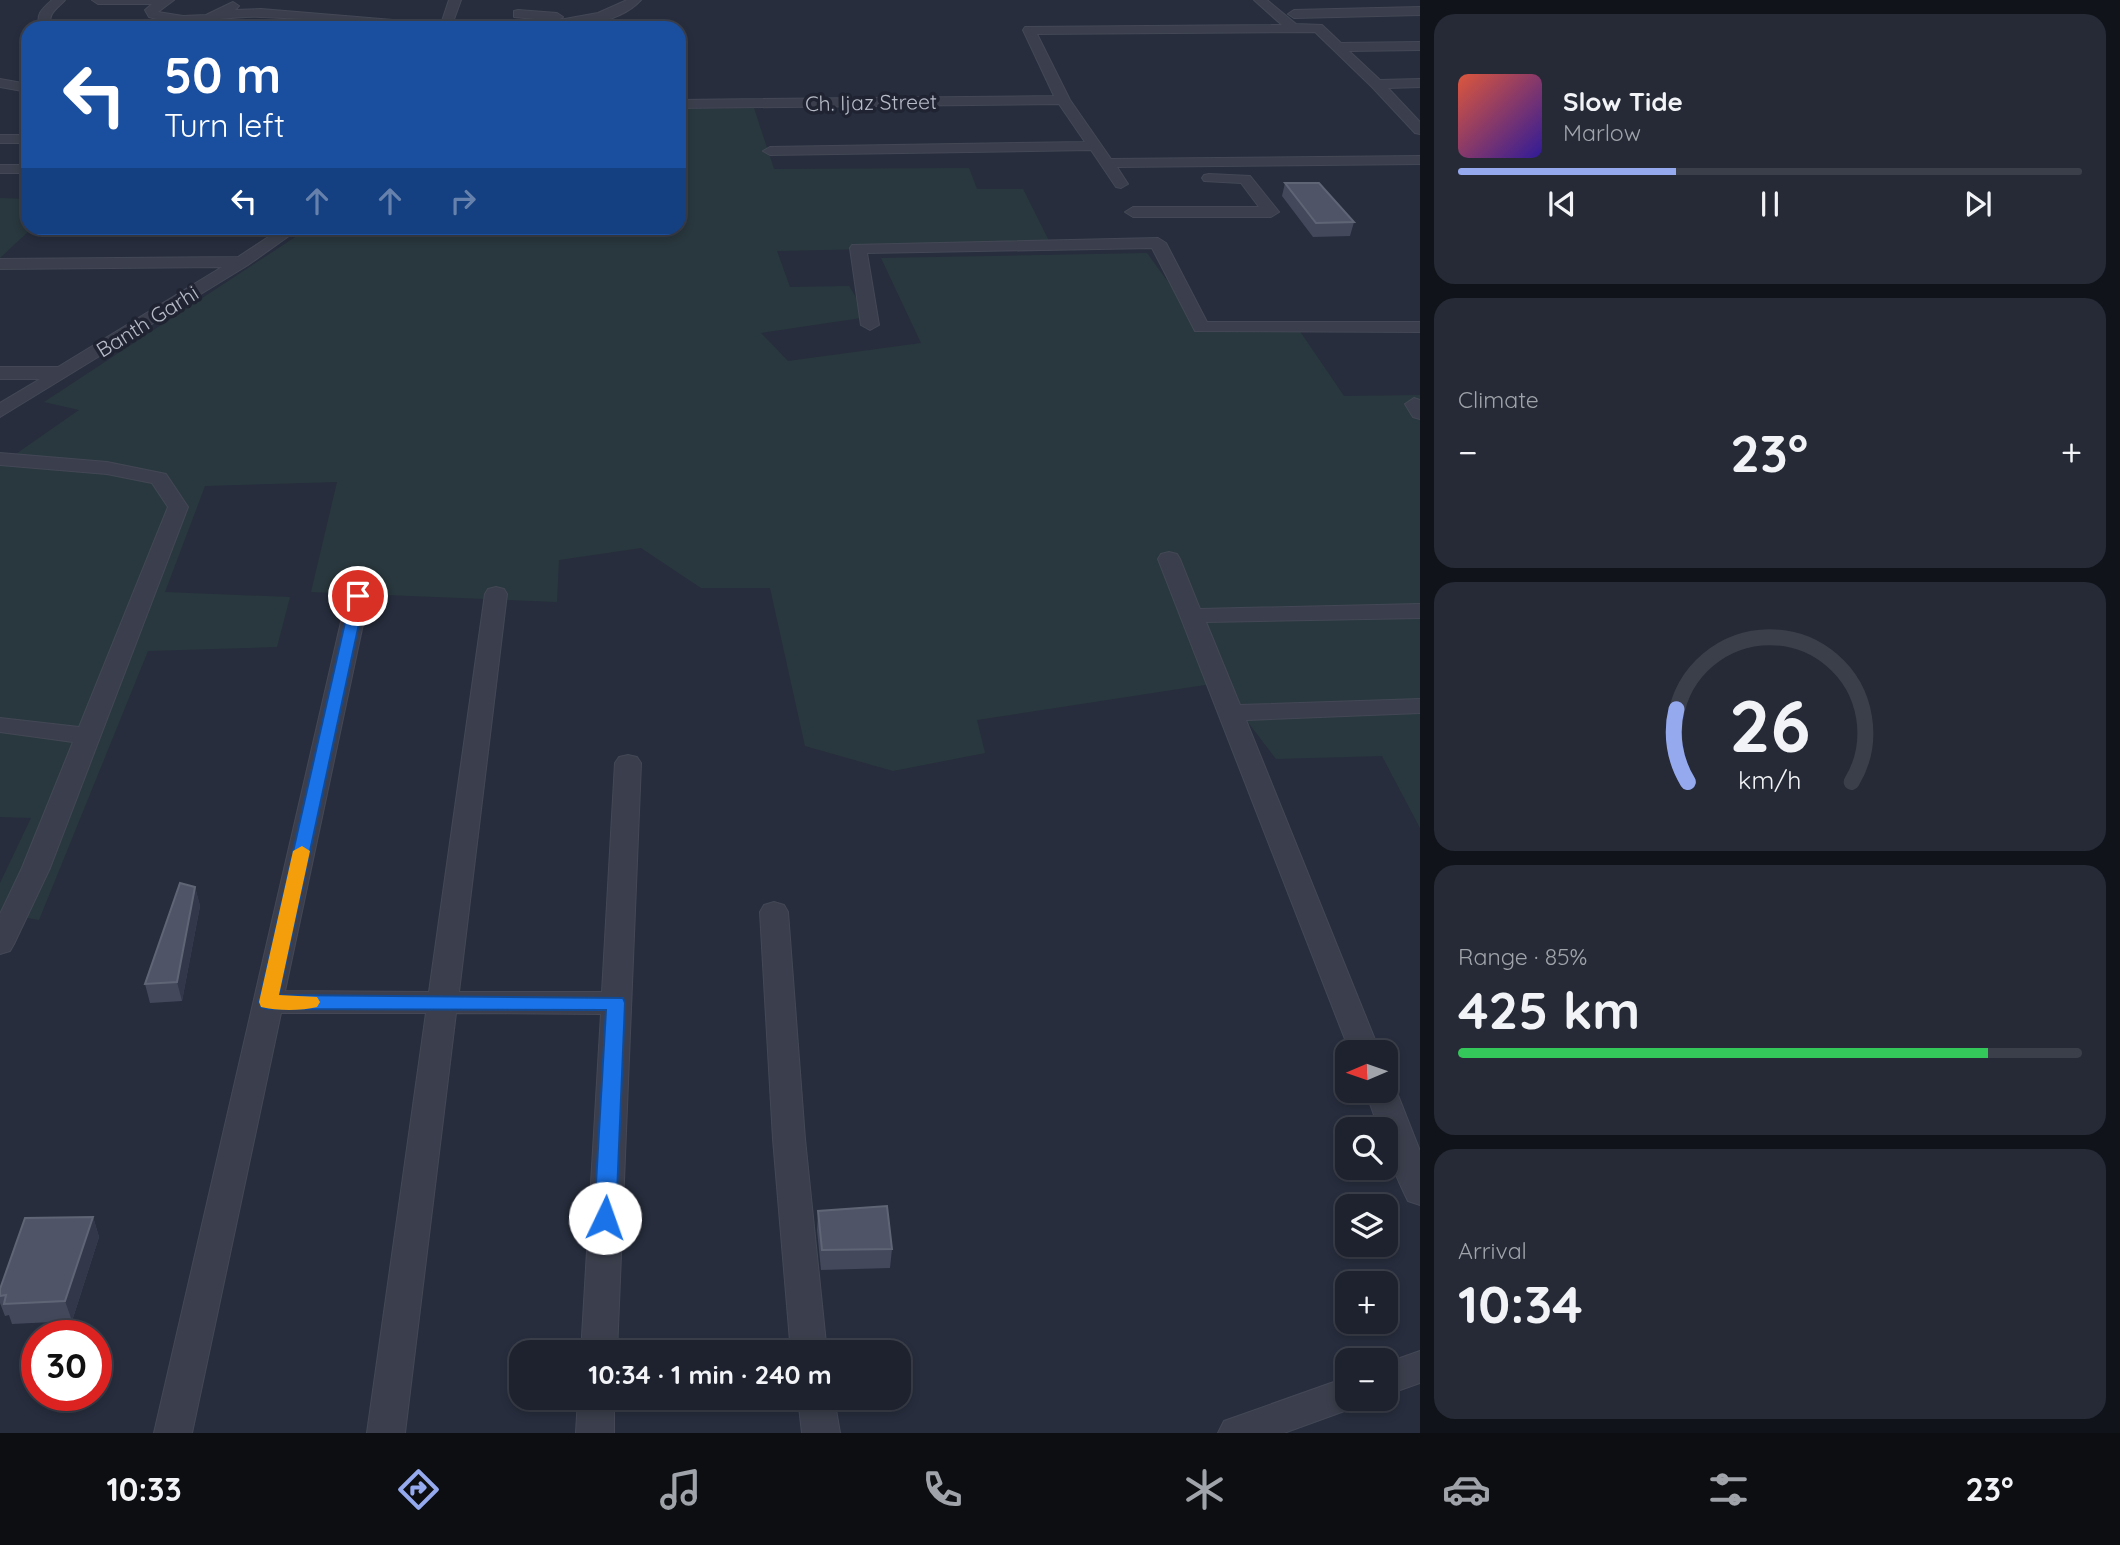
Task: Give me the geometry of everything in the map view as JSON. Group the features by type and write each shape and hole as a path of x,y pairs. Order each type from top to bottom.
{"street":[{"path":"44,21 45,13 59,0"},
{"path":"97,0 167,0"},
{"path":"151,10 167,0"},
{"path":"449,21 454,0"},
{"path":"516,21 522,0"},
{"path":"576,21 628,6 635,0"},
{"path":"1260,0 1292,27"},
{"path":"130,2 151,10 153,14 175,19 261,13 359,21"},
{"path":"221,14 229,10 230,2 261,13"},
{"path":"320,21 345,6"},
{"path":"1276,15 1420,12"},
{"path":"518,14 582,20"},
{"path":"1121,184 1063,100 1029,30 1318,29 1414,117 1420,130"},
{"path":"1338,47 1420,46"},
{"path":"0,83 21,87"},
{"path":"1377,84 1420,83"},
{"name":"Ch. Ijaz Street","path":"686,104 1063,100"},
{"path":"0,139 21,139"},
{"path":"770,151 1096,146"},
{"path":"1108,163 1420,160"},
{"path":"1133,212 1271,212 1245,179 1185,177 1174,162"},
{"path":"0,169 21,169"},
{"name":"Banth Garhi","path":"0,411 282,235"},
{"path":"870,325 858,248 1158,243 1200,327 1420,327"},
{"path":"0,264 242,262"},
{"path":"0,373 63,373"},
{"path":"0,459 107,468 159,478 177,507 36,868 1,939"},
{"path":"1169,559 1360,1040"},
{"path":"386,1433 496,594"},
{"path":"173,1433 358,596"},
{"path":"1191,616 1420,611"},
{"path":"1231,713 1420,706"},
{"path":"0,725 88,736"},
{"path":"600,1340 628,763"},
{"path":"774,912 789,1139 808,1340"},
{"path":"268,1002 616,1003"},
{"path":"1385,1103 1420,1192"},
{"path":"1398,1375 1420,1367"},
{"path":"1237,1433 1335,1398"},
{"path":"595,1433 596,1410"},
{"path":"818,1410 821,1433"}],"shaded area":[{"path":"754,108 774,169 969,168 977,189 1023,189 1051,245 777,251 790,287 849,286 868,317 761,333 788,361 921,343 881,258 1147,253 1201,327 1297,327 1344,396 1420,395 1420,828 1382,756 1276,759 1218,683 977,720 985,753 893,771 805,746 770,588 701,588 641,548 559,560 557,602 311,592 337,482 205,486 165,592 290,597 277,647 148,651 39,920 0,913 0,883 31,818 0,817 0,465 79,410 44,402 298,235 686,235 686,109"},
{"path":"0,198 21,199 21,235 25,235 0,258"}],"building":[{"path":"1285,183 1319,183 1354,222 1316,223"},
{"path":"180,883 195,887 177,982 145,984"},
{"path":"887,1206 892,1249 822,1250 818,1211"},
{"path":"93,1217 65,1301 4,1304 6,1295 0,1296 0,1289 25,1218"}],"slow traffic":[{"path":"302,851 268,1002 310,1002"}],"route":[{"path":"358,596 268,1002 616,1003 605,1218"}]}
